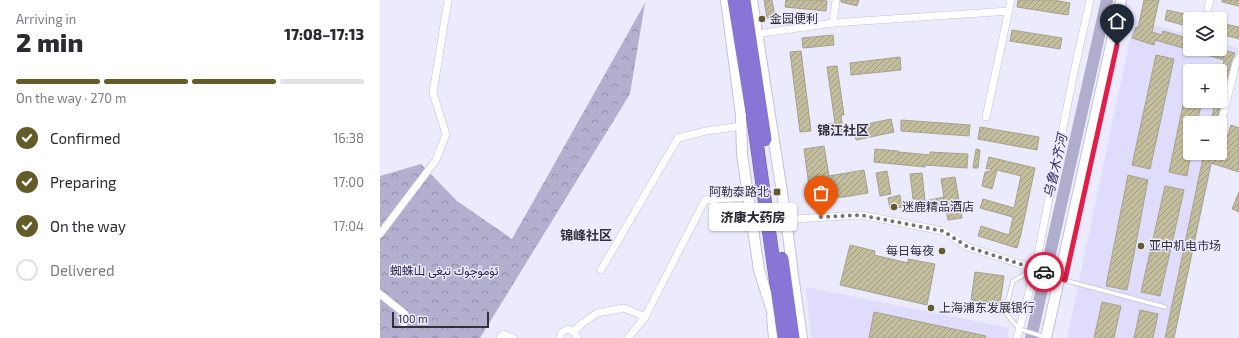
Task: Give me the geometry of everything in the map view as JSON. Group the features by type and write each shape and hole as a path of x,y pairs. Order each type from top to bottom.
{"highway":[{"path":"734,0 786,337"},
{"path":"744,0 762,115 786,337"},
{"path":"786,337 796,298"}],"main road":[{"path":"726,0 742,126 742,154 759,270 771,308 786,337"},
{"path":"752,0 786,218 802,338"},
{"path":"1046,337 1121,0"},
{"path":"1059,278 1127,0"}],"street":[{"path":"380,234 436,160 446,134 433,93 448,0"},
{"path":"833,23 836,0"},
{"path":"986,117 1011,0"},
{"path":"1017,338 1036,269 1074,72 1090,0"},
{"path":"1208,8 1210,0"},
{"path":"757,34 833,23 1009,11"},
{"path":"1223,116 1236,63 1239,58"},
{"path":"601,270 678,138 706,131 742,126"},
{"path":"628,338 645,317 705,200 748,197"},
{"path":"786,218 795,219 860,215 943,231 968,247 1059,278"},
{"path":"380,294 405,314 404,323"},
{"path":"560,338 561,333 569,329 576,335 580,326 597,313 624,308 645,317"},
{"path":"500,338 503,334 513,338"}],"lane":[{"path":"1036,269 1013,280 1005,312 1019,330 1046,337"},
{"path":"1059,278 1165,307"}],"shaded area":[{"name":"亚中机电市场","path":"1134,20 1183,33 1183,56 1227,56 1227,45 1238,48 1227,99 1227,64 1183,64 1183,108 1225,108 1223,116 1183,116 1183,160 1213,160 1174,338 1067,338"},
{"path":"806,287 1009,328 1007,338 811,338"}],"green space":[{"name":"蜘蛛山 ئۆمۈچۈك تېغى","path":"645,3 630,94 480,338 380,338 380,176 421,164 457,201 512,239"}],"building":[{"path":"764,0 772,0 775,17 767,18"},
{"path":"786,0 827,1 826,11 785,7"},
{"path":"841,0 859,0 857,6 841,2"},
{"path":"1018,0 1053,0 1070,3 1068,15 1017,7"},
{"path":"1144,0 1159,0 1152,32 1162,35 1163,31 1183,37 1183,48 1155,40 1154,45 1132,38 1136,27 1138,28"},
{"path":"1222,0 1239,0 1239,6 1222,2"},
{"path":"1167,10 1183,13 1183,25 1165,20"},
{"path":"1227,24 1239,27 1239,39 1227,36"},
{"path":"1012,30 1062,38 1060,49 1010,41"},
{"path":"833,35 834,45 803,48 802,38"},
{"path":"801,51 811,131 800,132 790,52"},
{"path":"1227,51 1235,53 1227,78 1227,64 1223,64 1224,60 1211,56 1227,56"},
{"path":"1156,55 1174,59 1150,169 1132,165"},
{"path":"900,57 901,70 851,75 850,63"},
{"path":"837,66 844,115 841,115 843,133 823,135 821,124 835,123 827,67"},
{"path":"1183,105 1183,108 1200,108 1199,116 1183,116 1183,160 1190,160 1187,176 1169,172"},
{"path":"1214,108 1220,108 1218,116 1212,116"},
{"path":"891,119 894,132 856,140 853,127"},
{"path":"901,120 970,125 969,136 901,131"},
{"path":"1231,125 1239,128 1239,172 1211,163 1174,338 1165,338 1203,160 1227,160 1227,137"},
{"path":"980,127 1039,137 1037,150 978,139"},
{"path":"824,146 829,176 864,170 868,193 844,197 820,198 810,193 804,149"},
{"path":"875,149 898,151 899,156 899,152 930,155 930,152 968,154 967,168 925,165 925,167 874,162"},
{"path":"976,149 980,150 978,168 973,168"},
{"path":"989,157 1035,168 1017,248 978,236 981,226 1009,235 1013,217 980,208 983,199 1014,208 1021,176 997,170 992,189 982,186 985,172 991,171 991,169 986,169"},
{"path":"887,171 891,194 880,196 876,173"},
{"path":"922,173 925,201 944,197 941,179 955,177 962,218 948,220 946,209 921,213 918,199 913,199 910,174"},
{"path":"1128,175 1148,180 1127,290 1106,286"},
{"path":"1165,186 1184,190 1160,296 1141,292"},
{"path":"1239,192 1239,212 1232,209"},
{"path":"900,195 902,207 890,209 888,198"},
{"path":"850,245 875,251 874,255 908,263 908,259 935,264 927,305 840,285"},
{"path":"975,272 1004,276 1000,304 971,300"},
{"path":"1102,302 1121,306 1114,338 1094,338"},
{"path":"1140,310 1158,314 1153,338 1134,338"},
{"path":"874,312 986,336 985,338 869,338"}],"waterway":[{"name":"乌鲁木齐河","path":"1031,338 1107,0"}],"way so far":[{"path":"821,217 860,215 943,231 968,247 1044,272"}],"place":[{"name":"金园便利","path":"762,19"},
{"name":"阿勒泰路北","path":"777,192"},
{"name":"迷鹿精品酒店","path":"894,207"},
{"name":"济康大药房","path":"821,217"},
{"name":"亚中机电市场","path":"1141,246"},
{"name":"每日每夜","path":"942,251"},
{"name":"上海浦东发展银行","path":"931,308"}],"district":[{"name":"锦江社区","path":"843,130"},
{"name":"锦峰社区","path":"586,235"}],"route":[{"path":"1044,272 1065,280 1117,45"}]}
